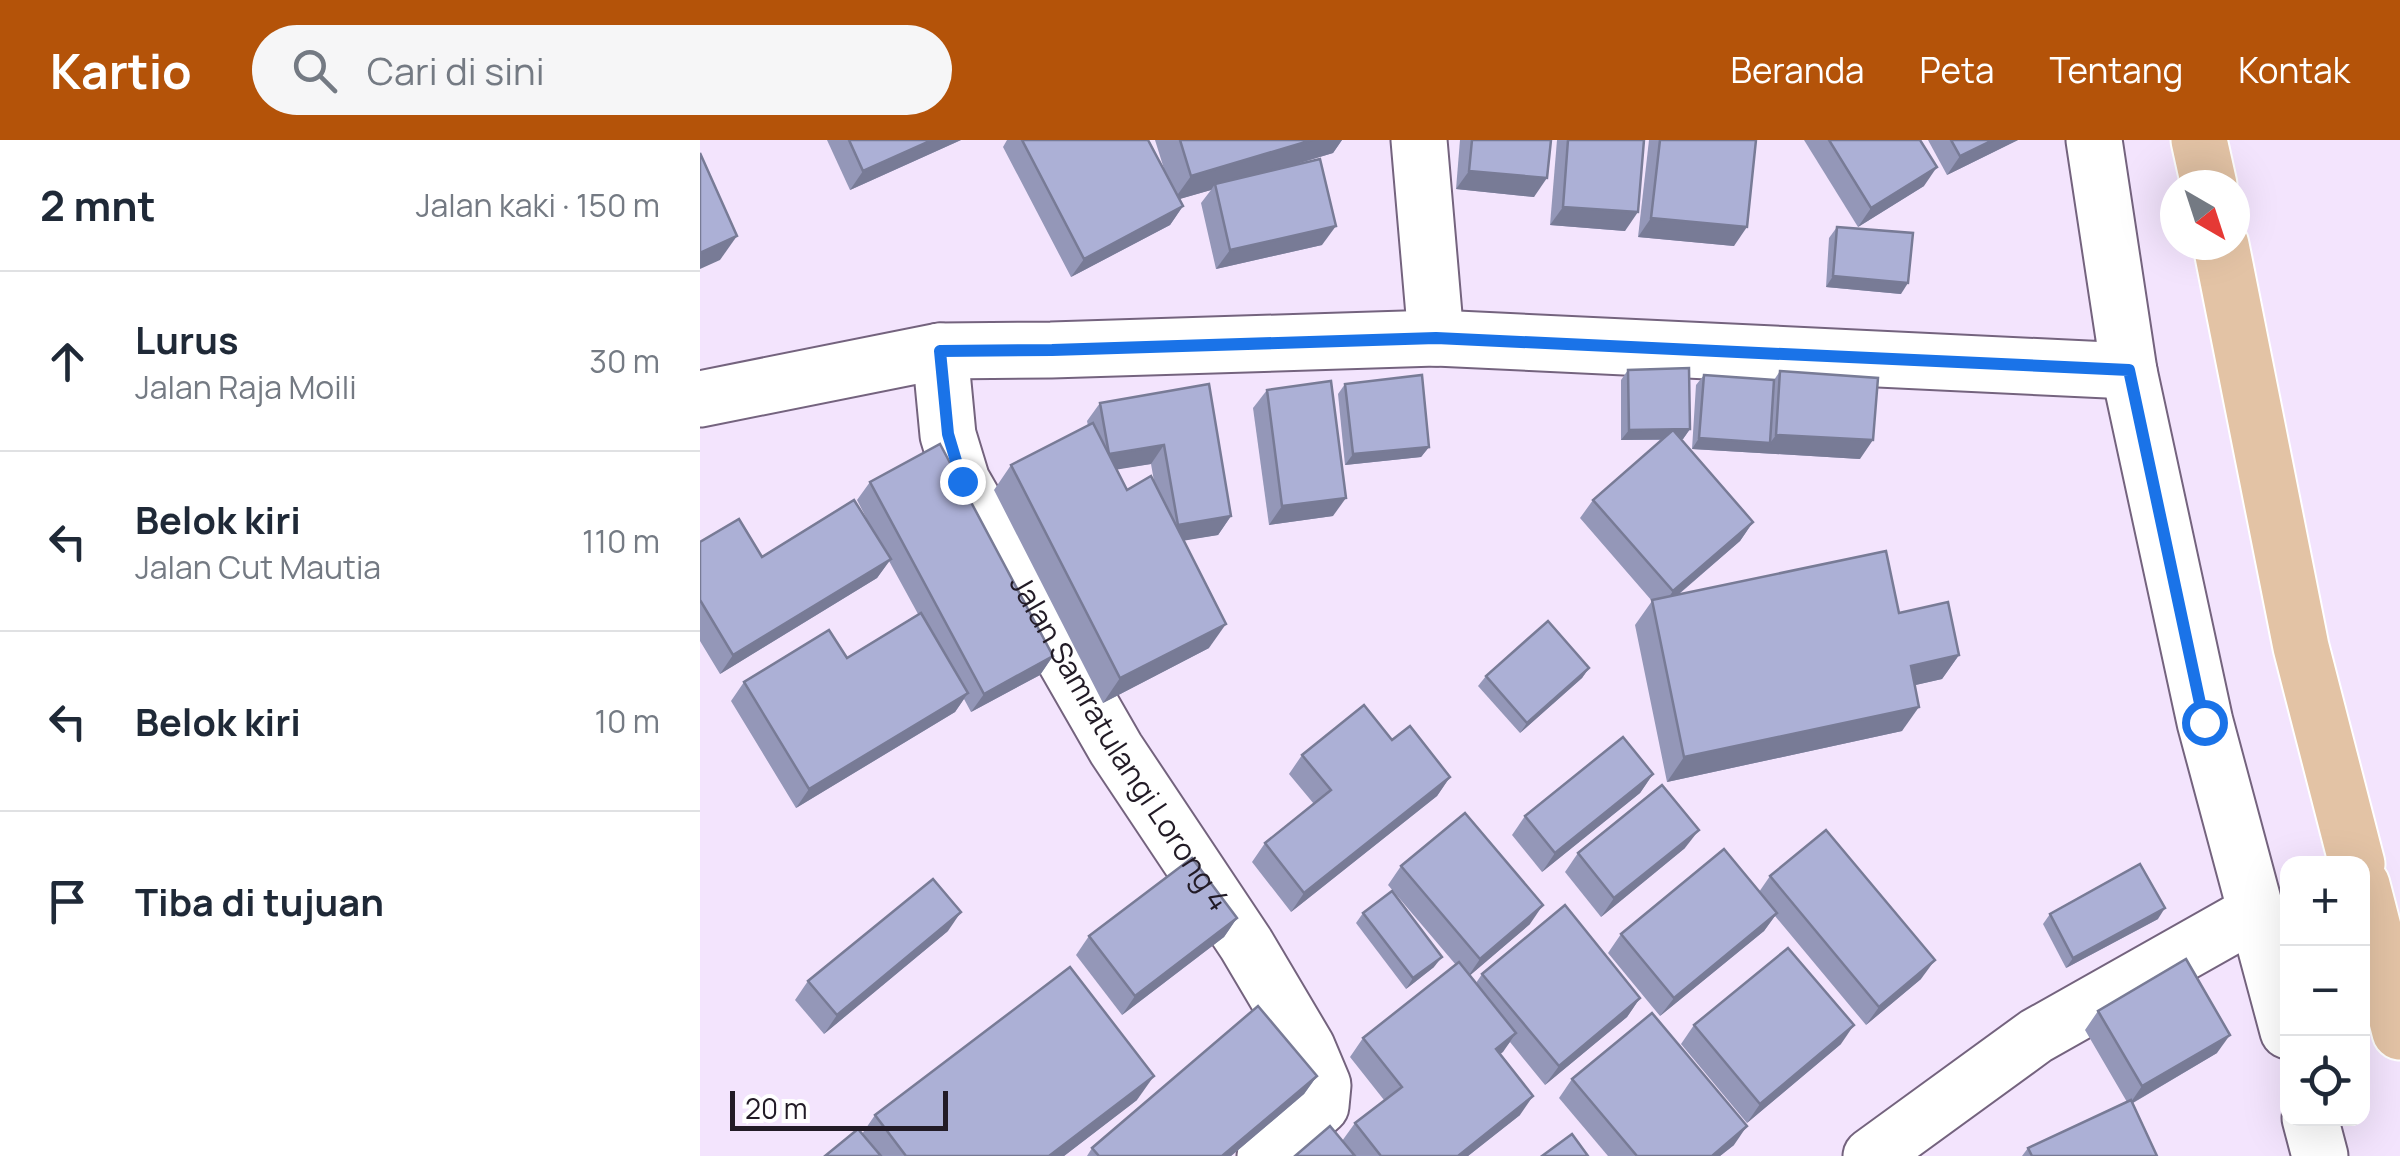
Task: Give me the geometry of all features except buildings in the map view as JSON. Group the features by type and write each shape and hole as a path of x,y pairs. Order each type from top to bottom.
{"main road":[{"path":"2200,140 2205,170"},
{"path":"2223,260 2302,646 2355,856"},
{"path":"2370,916 2400,1032"}],"street":[{"path":"1419,140 1436,338"},
{"path":"2094,140 2129,370 2204,722 2280,1001"},
{"path":"700,399 940,351 1436,338 2129,370"},
{"name":"Jalan Samratulangi Lorong 4","path":"940,351 948,434 962,481 1116,749 1246,944 1318,1072 1321,1106 1265,1156"},
{"path":"1871,1156 2036,1036 2256,912"},
{"path":"2312,1126 2320,1156"}],"route":[{"path":"962,481 948,434 940,351 1436,338 2129,370 2204,722"}]}
